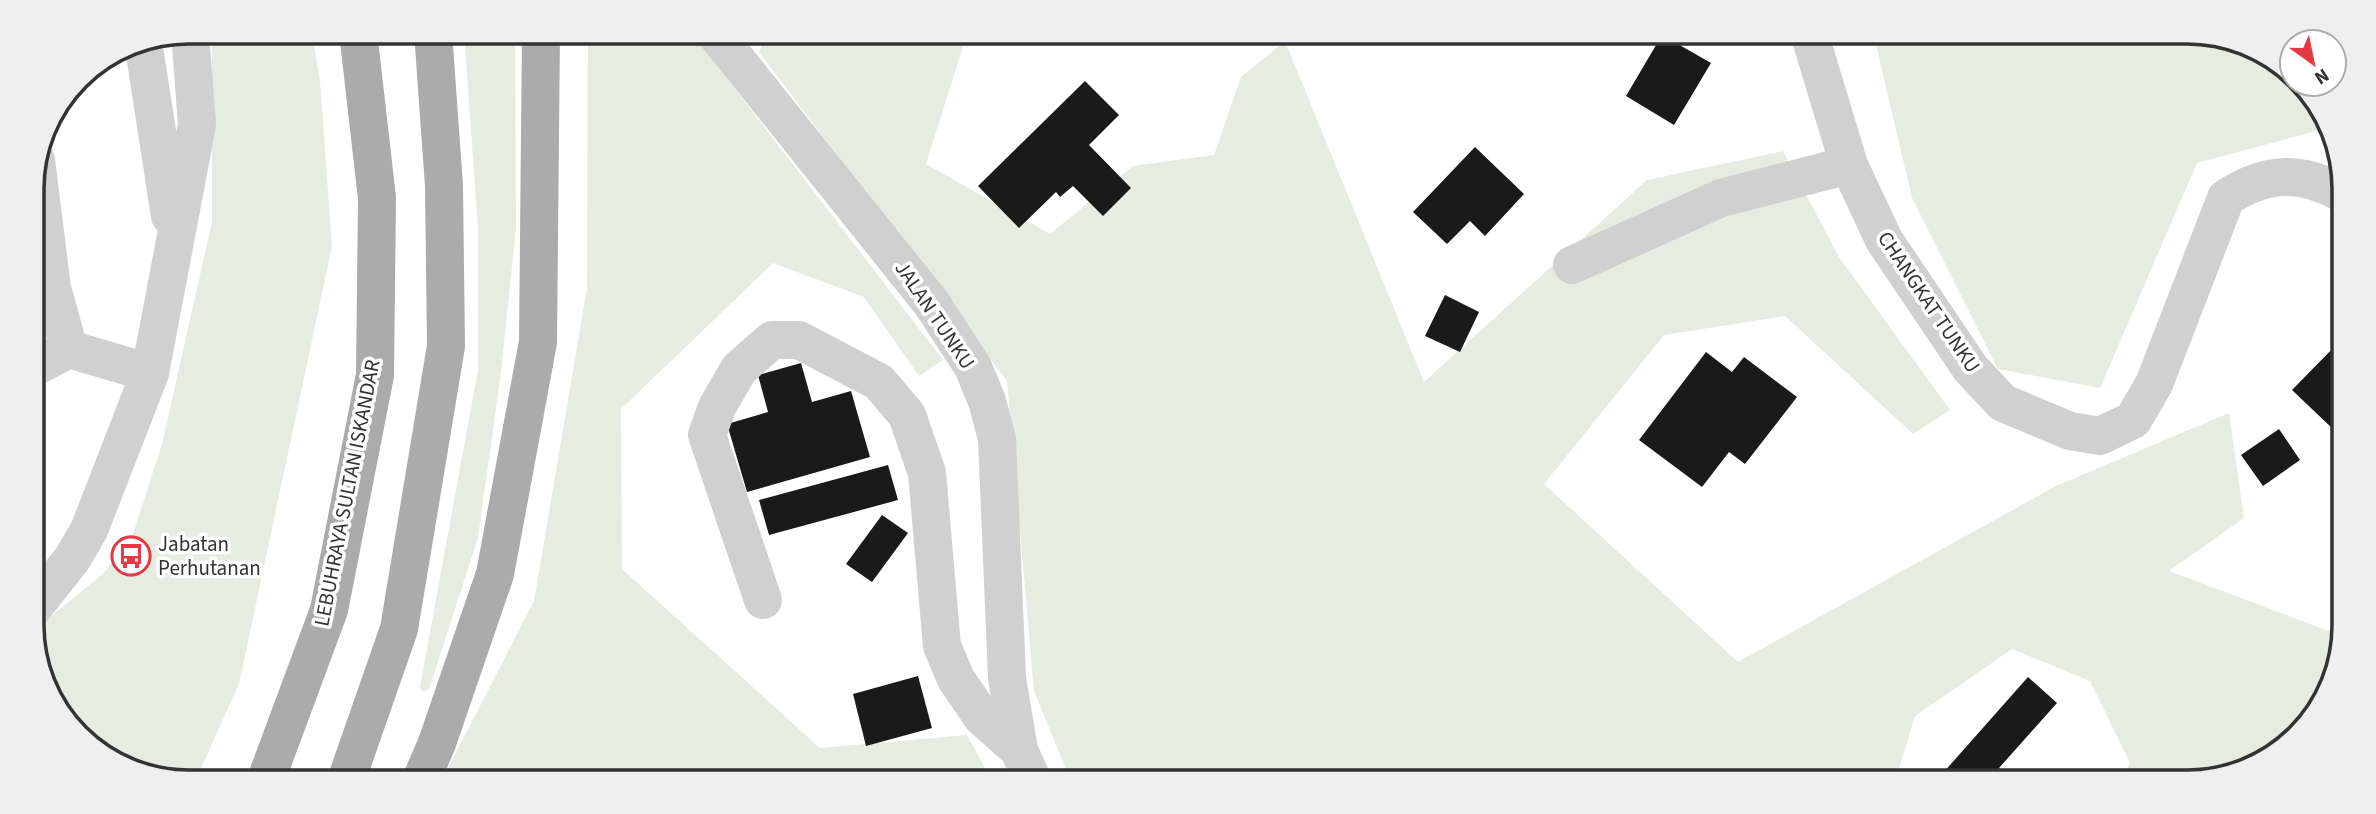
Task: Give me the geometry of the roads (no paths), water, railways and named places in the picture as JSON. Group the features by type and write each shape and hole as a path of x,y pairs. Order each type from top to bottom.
{"main road":[{"name":"LEBUHRAYA SULTAN ISKANDAR","path":"270,770 328,610 374,375 377,198 359,44"},
{"path":"350,770 399,629 446,346 444,186 434,44"},
{"path":"425,770 495,574 537,342 542,44"}],"street":[{"path":"44,594 72,559 89,530 150,373 197,125 191,44"},
{"name":"JALAN TUNKU","path":"732,44 932,304 973,367 987,401 997,439 1007,678 1026,764"},
{"name":"CHANGKAT TUNKU","path":"1812,44 1849,165 1884,240 1971,369 2003,402 2070,431 2100,436 2133,420 2154,384 2226,198 2252,181 2304,177 2332,189"},
{"path":"144,50 174,245"},
{"path":"1572,265 1721,198 1849,165"},
{"path":"44,224 52,288 69,349"},
{"path":"763,600 707,435 717,407 739,369 772,340 799,340 879,382 907,415 927,473 942,646 956,679 976,709 1026,764"},
{"path":"44,362 69,349 150,373"}],"place":[{"name":"Jabatan Perhutanan","path":"131,556"}]}
